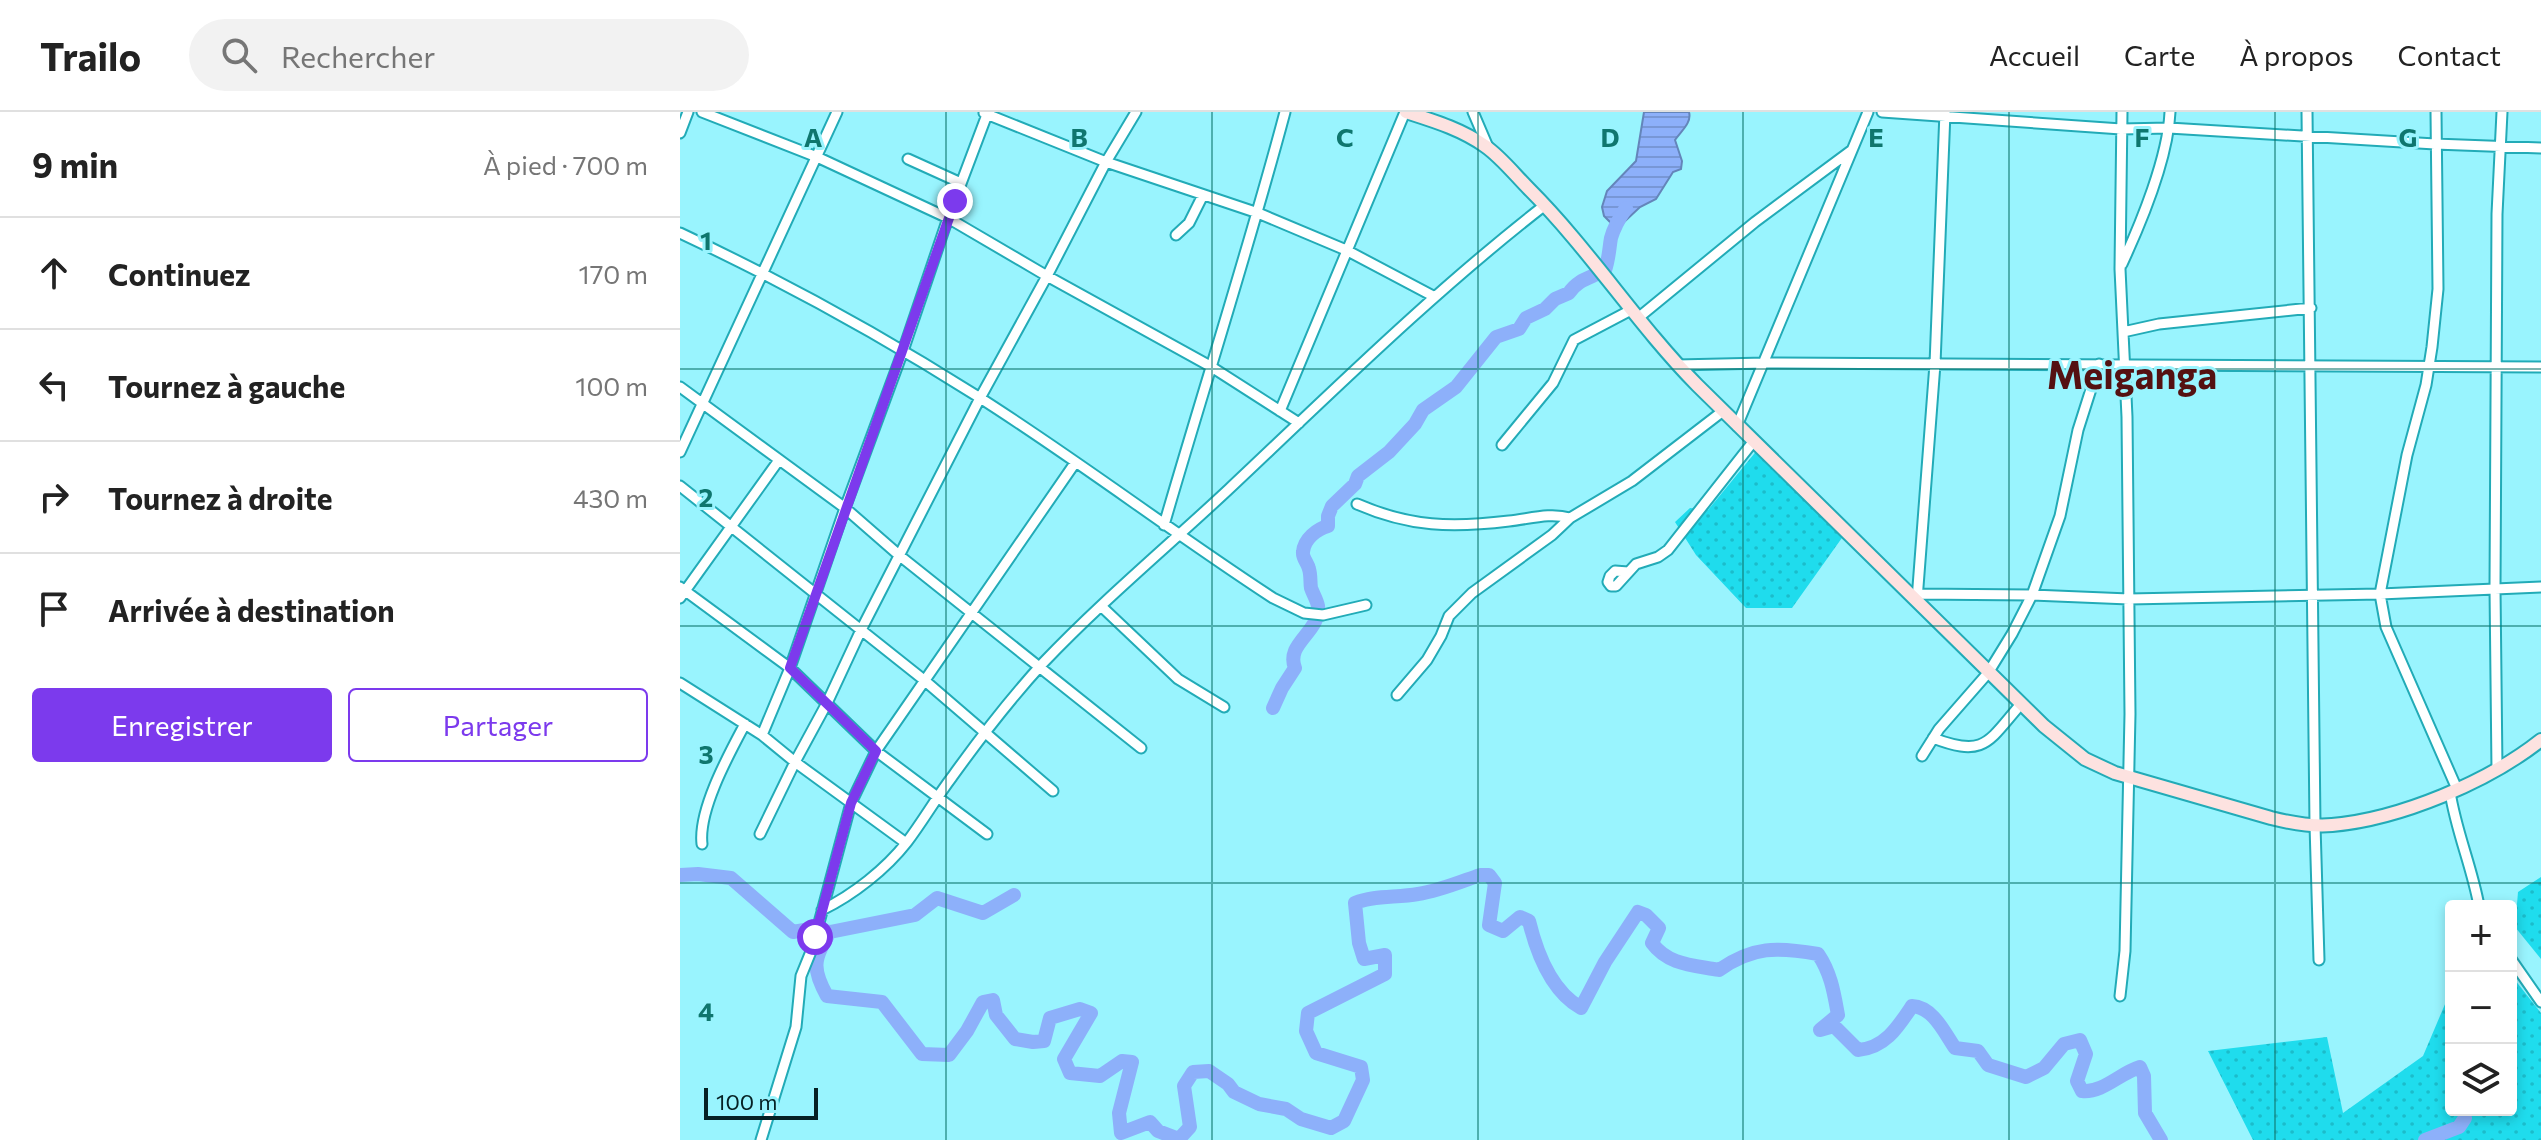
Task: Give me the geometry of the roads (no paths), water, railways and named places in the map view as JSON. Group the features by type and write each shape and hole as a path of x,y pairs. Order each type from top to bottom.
{"street":[{"path":"680,133 688,112"},
{"path":"702,112 817,157 948,218 1210,366 1299,423"},
{"path":"680,452 837,112"},
{"path":"760,834 980,398 1136,112"},
{"path":"1164,525 1258,213 1285,112"},
{"path":"1280,411 1406,112 1458,130 1488,147 1545,205 1677,365 1917,598 1988,673 2055,737 2085,759 2129,777 2271,818 2315,825 2355,822 2453,790 2497,770 2540,741"},
{"path":"1473,112 1488,147"},
{"path":"1737,426 1868,112"},
{"path":"1882,112 1945,114 2121,129 2169,128 2541,148"},
{"path":"2120,996 2125,951 2129,777 2129,599 2120,269 2122,112"},
{"path":"2120,269 2153,186 2169,128 2170,112"},
{"path":"2307,112 2319,960"},
{"path":"2436,112 2438,289 2429,366 2417,426 2407,455 2380,594 2386,627 2453,790 2458,834 2473,871 2478,900"},
{"path":"2497,770 2497,214 2502,112"},
{"path":"762,735 790,668 985,113 1106,162 1258,213 1346,250 1433,296"},
{"path":"1917,598 1935,364 1945,114"},
{"path":"1502,445 1545,395 1574,340 1634,314 1852,150"},
{"path":"908,159 961,183"},
{"path":"1176,235 1189,223 1203,195"},
{"path":"822,911 859,886 906,843 936,798 1041,666 1101,606 1433,296 1545,205"},
{"path":"680,233 764,273 980,398 1273,598 1304,613 1330,615 1366,605"},
{"path":"2123,332 2159,324 2311,308"},
{"path":"1922,756 1933,738 1988,673 2032,595 2060,516 2078,430 2099,364"},
{"path":"1677,365 2541,367"},
{"path":"680,387 845,508 900,556 1141,748"},
{"path":"1397,695 1427,660 1454,610 1472,593 1552,535 1570,518 1619,490 1723,411"},
{"path":"1628,572 1636,564 1663,555 1668,550 1753,442"},
{"path":"779,460 682,592 790,668 876,751 987,834"},
{"path":"761,1140 796,1027 801,976 815,937 851,803 876,751 1075,463"},
{"path":"680,486 924,680 1053,791"},
{"path":"1357,504 1394,518 1432,525 1462,526 1552,515 1570,518"},
{"path":"1917,598 2032,595 2129,599 2541,587"},
{"path":"1101,606 1178,679 1224,707"},
{"path":"680,683 762,735 906,843"},
{"path":"1933,738 1963,748 1979,745 1997,732 2021,704"},
{"path":"702,844 709,801 745,724"},
{"path":"2517,968 2541,1002"}],"waterway":[{"path":"1273,708 1295,668 1295,651 1317,615 1310,571 1303,554 1308,539 1328,526 1332,506 1355,484 1358,476 1389,452 1415,424 1423,410 1456,387 1496,337 1519,329 1526,318 1605,270 1612,234 1626,208"},
{"path":"680,875 731,878 793,932 810,929 830,932"},
{"path":"1014,895 983,913 937,898 915,915 830,932 816,964 822,987 827,996 882,1002 922,1054 949,1055 983,1002 993,1000 996,1015 1015,1039 1033,1042 1044,1041 1050,1018 1080,1009 1091,1013 1064,1059 1070,1073 1100,1076 1122,1061 1132,1062 1119,1113 1121,1133 1150,1122 1158,1131 1179,1139 1190,1127 1184,1086 1193,1072 1209,1071 1234,1092 1259,1104 1286,1109 1301,1119 1331,1128 1344,1121 1363,1080 1361,1067 1316,1053 1306,1031 1308,1013 1385,974 1385,955 1364,959 1355,903 1426,893 1480,875 1489,875 1495,883 1489,925 1503,931 1520,917 1529,921 1536,946 1553,982 1581,1008 1605,962 1638,912 1646,915 1659,928 1652,943 1658,950 1673,960 1691,965 1719,970 1743,956 1766,950 1818,954 1829,976 1838,1015 1820,1030 1834,1026 1858,1050 1883,1041 1912,1006 1932,1016 1955,1048 1978,1051 1988,1065 2026,1077 2044,1068 2064,1044 2080,1040 2086,1054 2077,1081 2082,1091 2097,1089 2140,1067 2144,1076 2145,1113 2161,1140"},
{"path":"2425,1140 2459,1127 2465,1118"}],"district":[{"name":"Meiganga","path":"2132,373"}]}
